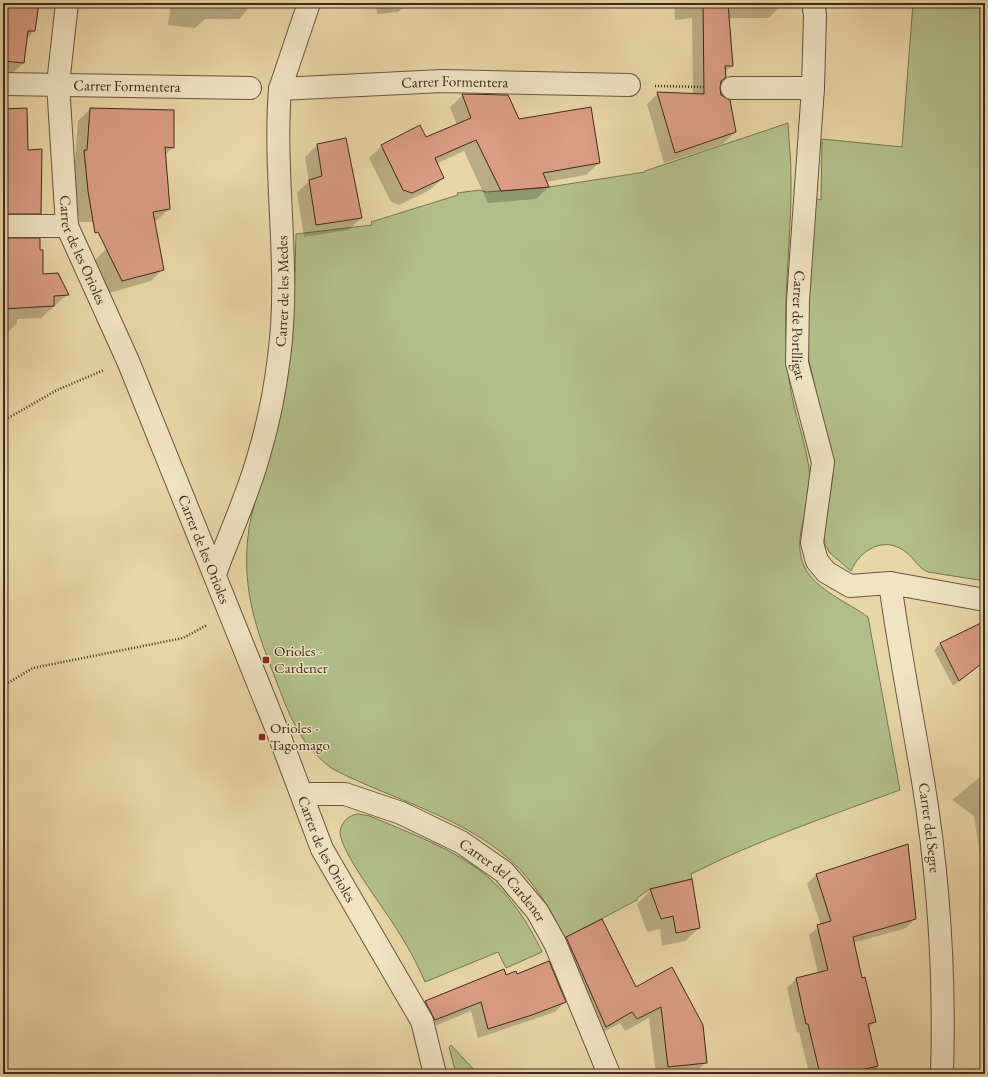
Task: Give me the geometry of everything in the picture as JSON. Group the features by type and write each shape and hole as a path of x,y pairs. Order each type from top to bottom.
{"street":[{"name":"Carrer de les Orioles","path":"67,3 58,84 67,226 128,360 303,794 322,849 422,1021 435,1074"},
{"name":"Carrer de les Medes","path":"215,574 258,458 269,414 280,357 283,299 277,142 280,89 309,3"},
{"name":"Carrer de Portlligat","path":"813,3 815,15 813,88 798,300 797,363 823,462 812,543 817,561 826,572 850,586 890,583 985,600"},
{"name":"Carrer Formentera","path":"280,89 442,81 629,85"},
{"name":"Carrer Formentera","path":"3,84 250,88"},
{"path":"732,88 813,88"},
{"path":"3,226 67,226"},
{"name":"Carrer del Segre","path":"890,583 923,782 940,916 944,1017 942,1074"},
{"name":"Carrer del Cardener","path":"303,794 345,794 401,813 461,842 504,872 537,911 555,943 609,1074"}],"path":[{"path":"629,85 732,88"},
{"path":"3,421 57,390 128,360"},
{"path":"3,686 33,668 183,638 231,613"}],"green space":[{"path":"913,3 985,3 985,581 928,572 921,568 909,554 898,547 889,545 881,545 867,551 855,563 851,571 830,553 825,545 824,532 833,476 832,459 806,348 814,198 821,200 822,139 902,147"},
{"path":"788,123 791,202 786,303 787,354 791,392 809,466 810,479 810,490 801,534 801,557 805,568 817,583 834,596 868,617 900,790 742,850 691,874 692,879 650,889 637,898 637,900 565,938 549,909 530,881 510,860 488,843 437,815 331,768 319,758 295,726 279,689 255,621 248,586 247,548 249,528 255,502 271,450 288,364 293,316 296,234 372,225 371,222 458,195 457,193 480,190 486,192 549,187 645,172"},
{"path":"358,814 370,816 436,844 460,857 484,873 513,904 529,927 542,952 506,968 498,952 425,982 407,946 354,865 342,841 340,832 342,825 349,817"},
{"path":"451,1045 478,1074 456,1074 449,1047"}],"building":[{"path":"7,3 39,3 35,31 28,31 24,63 3,61 3,38"},
{"path":"703,3 728,3 733,66 725,66 726,77 721,81 720,88 721,95 730,100 736,132 675,153 657,92 704,94"},
{"path":"462,94 508,95 519,119 591,107 600,163 543,173 549,187 501,191 476,140 435,158 444,178 412,193 403,190 381,145 420,125 426,137 471,118"},
{"path":"27,108 28,150 42,149 41,214 5,214 5,209 3,209 3,109"},
{"path":"90,108 174,110 174,148 165,147 170,209 153,212 164,270 122,281 98,232 95,233 88,191 84,150 87,150"},
{"path":"346,138 362,218 316,225 309,180 322,176 317,144"},
{"path":"4,238 40,238 40,250 43,250 43,274 58,273 69,295 54,296 54,306 3,309"},
{"path":"985,621 985,661 959,681 940,643"},
{"path":"908,844 916,919 853,937 862,978 865,977 876,1022 868,1024 878,1066 844,1074 820,1074 808,1024 806,1024 796,978 828,970 817,925 831,921 816,874"},
{"path":"692,879 700,928 676,933 673,916 661,919 650,889"},
{"path":"602,919 636,987 672,967 703,1025 707,1063 668,1067 661,1007 637,1019 632,1012 606,1027 566,937"},
{"path":"549,961 566,1002 532,1015 488,1029 481,1002 435,1020 425,1001 504,969 506,975 516,971 517,974"}],"place":[{"name":"Orioles - Cardener","path":"266,660"},
{"name":"Orioles - Tagomago","path":"262,737"}]}
